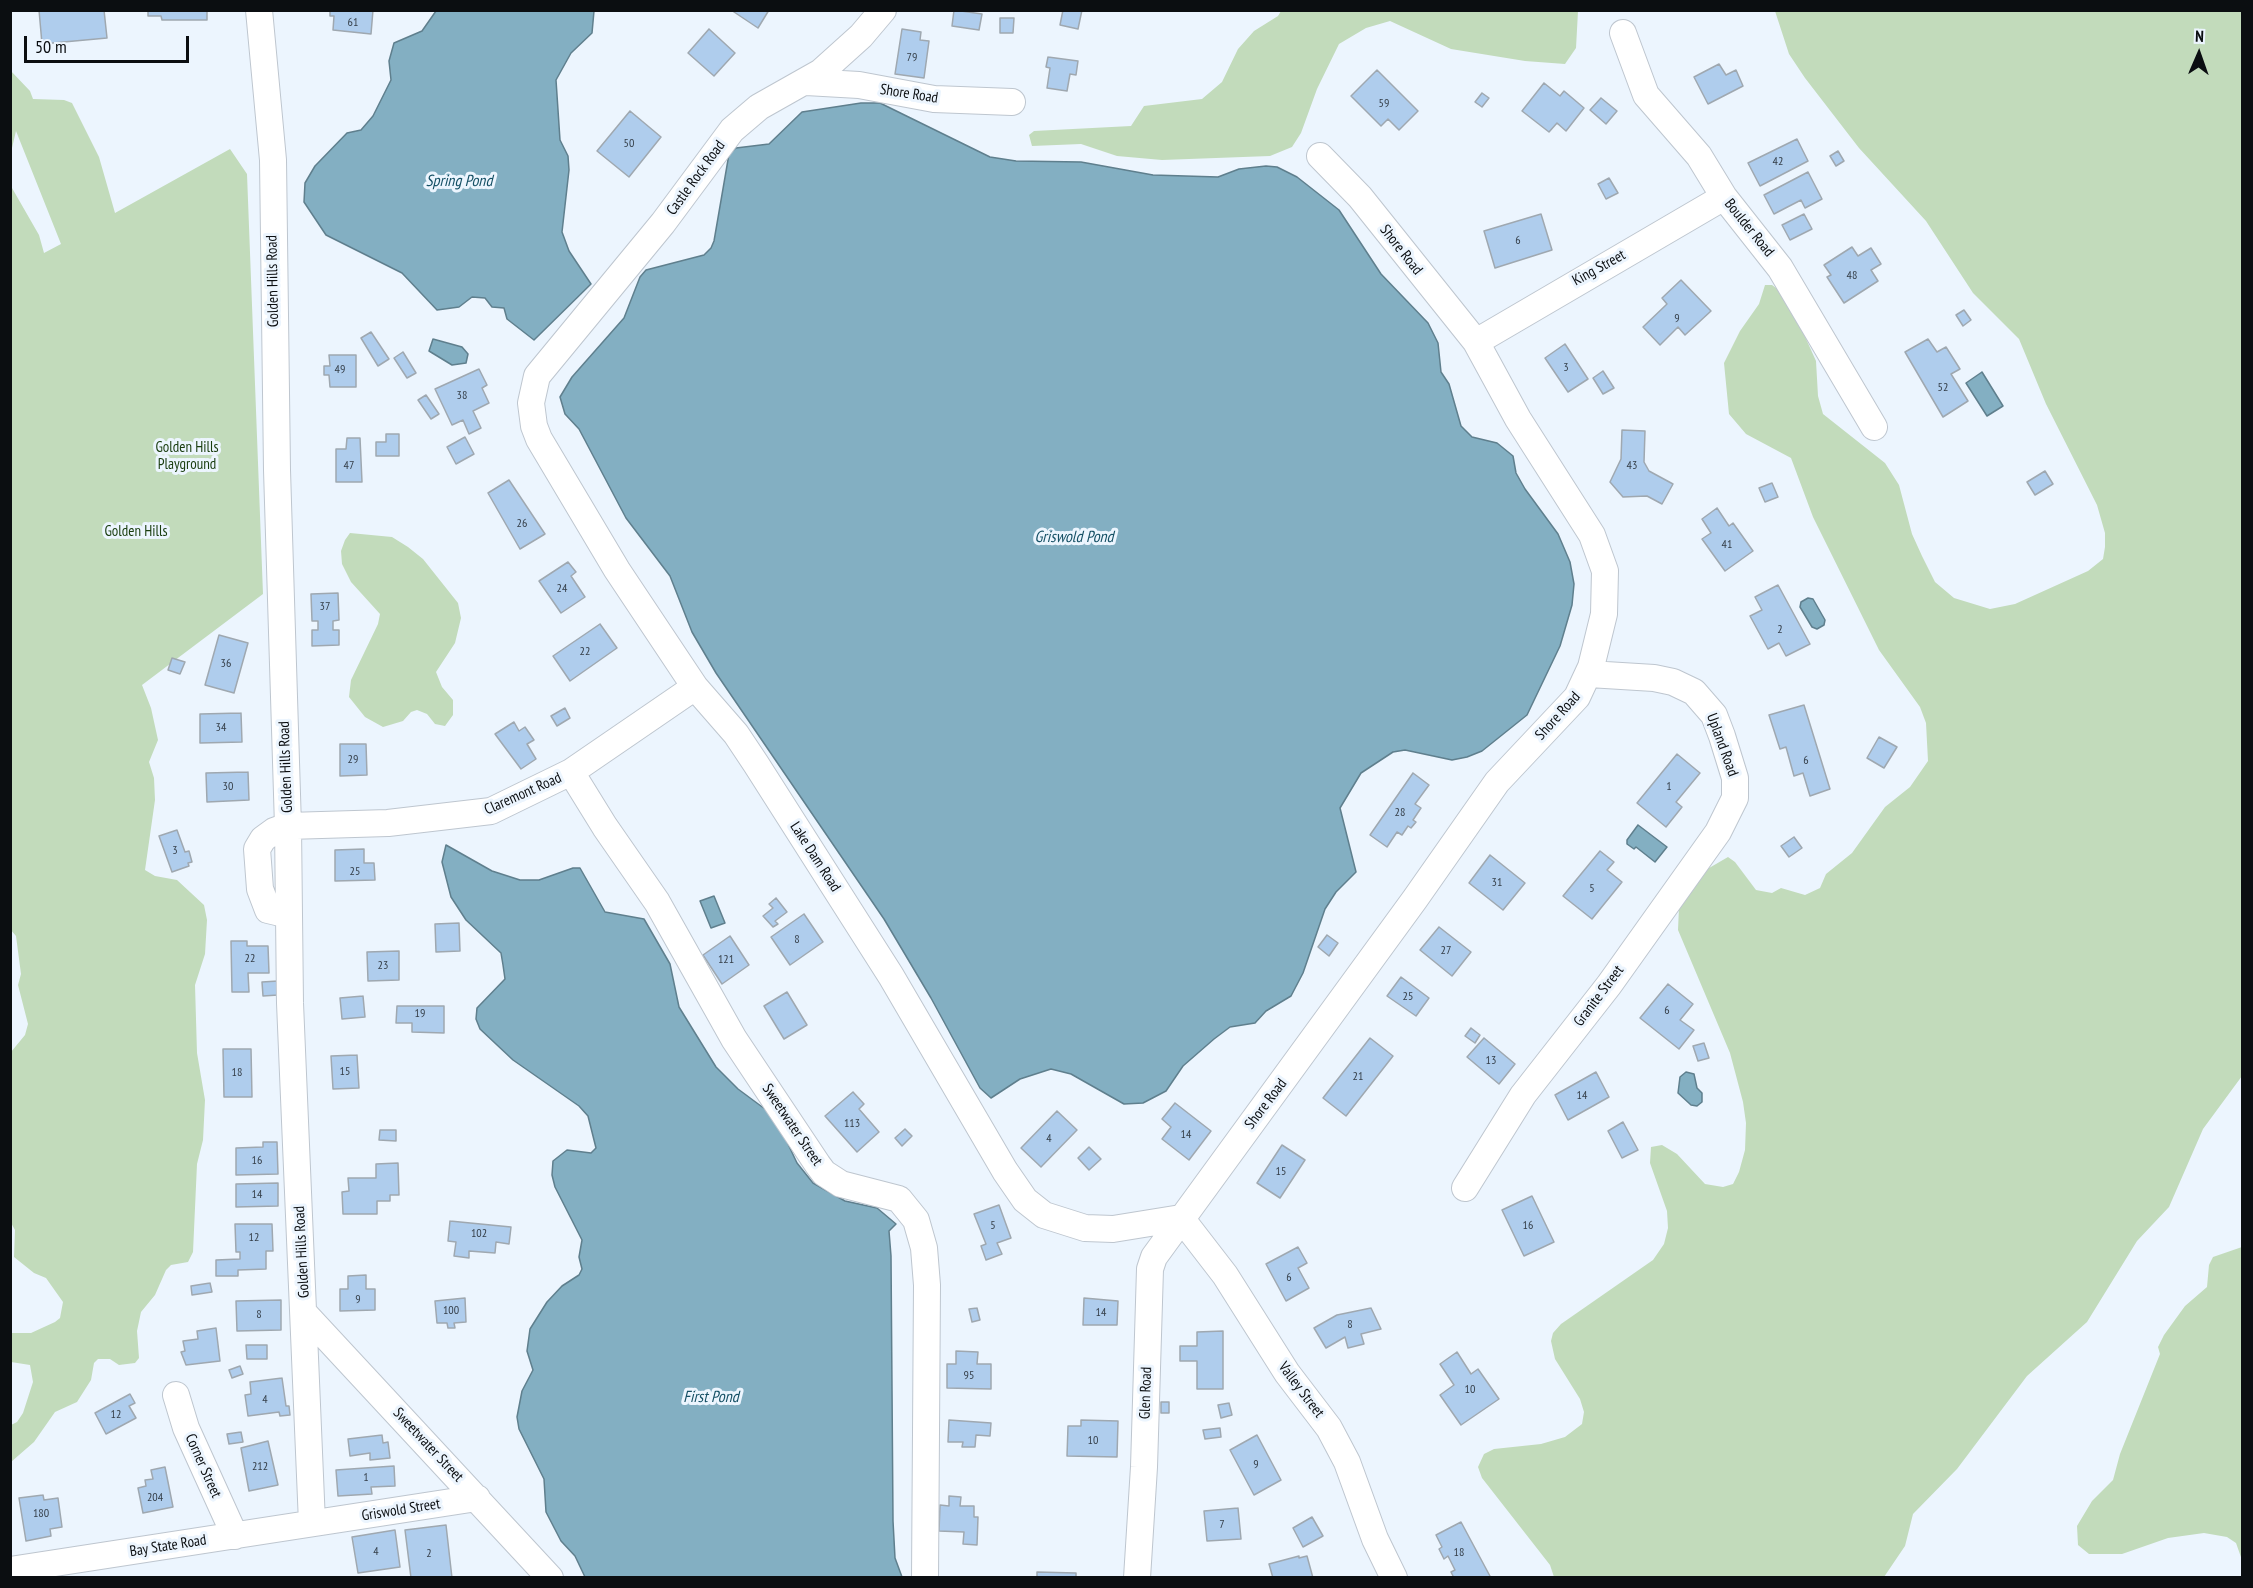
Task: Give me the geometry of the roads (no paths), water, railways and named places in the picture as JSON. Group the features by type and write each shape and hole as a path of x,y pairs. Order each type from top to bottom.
{"street":[{"name":"Golden Hills Road","path":"259,10 273,160 277,470 288,826 290,1004 304,1313 318,1522"},
{"name":"Castle Rock Road","path":"537,376 663,223 732,130 759,107 806,82 846,51 883,10"},
{"name":"Boulder Road","path":"1623,33 1646,95 1699,156 1724,197 1770,253 1799,296 1874,427"},
{"name":"Shore Road","path":"806,82 859,85 934,99 1012,102"},
{"name":"Shore Road","path":"1181,1218 1309,1046 1497,782 1576,697 1589,674 1604,614 1606,579 1600,555 1567,494 1518,419 1476,342 1360,198 1320,156"},
{"name":"King Street","path":"1476,342 1724,197"},
{"name":"Lake Dam Road","path":"537,376 531,403 539,439 617,570 695,687 736,734 756,764 891,976 1005,1171 1028,1204 1059,1222 1085,1228 1113,1229 1181,1218"},
{"name":"Upland Road","path":"1589,674 1665,680 1694,692 1714,716 1722,736 1735,778 1733,803"},
{"name":"Claremont Road","path":"288,826 388,823 477,814 506,805 571,772 695,687"},
{"name":"Sweetwater Street","path":"571,772 657,902 734,1039 824,1173 851,1188 899,1199 916,1220 924,1248 927,1286 925,1578"},
{"name":"Granite Street","path":"1465,1188 1523,1095 1621,968 1718,832 1733,803"},
{"name":"Glen Road","path":"1137,1578 1144,1467 1150,1266 1163,1241 1181,1218"},
{"name":"Valley Street","path":"1181,1218 1225,1275 1287,1373 1329,1428 1347,1462 1376,1539 1394,1578"},
{"name":"Sweetwater Street","path":"304,1313 550,1578"},
{"name":"Corner Street","path":"176,1395 186,1428 235,1536"},
{"name":"Griswold Street","path":"318,1522 477,1498"},
{"name":"Bay State Road","path":"10,1570 318,1522"}],"water":[{"name":"Spring Pond","path":"436,11 594,11 592,33 571,53 556,80 560,140 568,156 569,170 562,232 569,251 591,284 534,340 507,319 504,308 492,307 485,298 472,297 459,307 437,310 402,273 326,235 304,202 305,183 315,166 347,133 361,130 373,116 391,80 389,61 394,43 422,31"},
{"name":"Griswold Pond","path":"861,103 880,103 990,157 1016,161 1081,162 1153,175 1218,177 1239,169 1266,166 1277,167 1297,177 1339,210 1381,274 1428,323 1438,343 1441,372 1449,384 1461,426 1472,437 1497,443 1513,456 1516,473 1558,534 1570,562 1574,584 1572,605 1560,646 1527,715 1482,751 1467,757 1452,760 1405,750 1393,752 1361,773 1340,808 1356,872 1336,892 1325,909 1303,973 1291,996 1266,1011 1255,1023 1230,1027 1183,1066 1166,1091 1143,1103 1124,1104 1071,1074 1051,1069 1020,1079 991,1098 980,1088 931,998 884,919 716,673 692,632 670,576 626,518 579,429 565,414 560,397 572,377 624,318 640,277 646,270 704,255 711,248 729,154 736,148 769,144 802,112"},
{"path":"433,339 462,347 468,354 466,363 452,365 429,351"},
{"path":"1982,372 2003,406 1987,416 1966,383"},
{"path":"1808,598 1813,599 1825,620 1824,625 1817,629 1812,627 1800,607 1801,602"},
{"path":"1638,825 1667,847 1655,862 1636,847 1634,849 1627,844 1627,840"},
{"name":"First Pond","path":"446,845 492,871 520,880 539,880 573,868 580,868 605,912 644,919 670,964 679,1007 716,1067 738,1089 769,1112 779,1125 797,1163 813,1183 845,1201 877,1208 896,1224 889,1231 893,1521 895,1558 902,1577 585,1577 575,1556 561,1541 546,1512 544,1479 519,1429 517,1417 522,1391 533,1370 527,1351 530,1329 547,1302 562,1286 579,1275 582,1269 579,1257 582,1240 555,1187 552,1175 553,1161 567,1150 591,1153 596,1148 588,1116 579,1106 513,1060 480,1029 476,1019 477,1008 505,979 501,953 466,920 451,897 442,862"},
{"path":"714,896 725,923 711,928 700,901"},
{"path":"1686,1072 1694,1074 1697,1088 1702,1093 1702,1102 1697,1106 1691,1105 1678,1093 1680,1077"}],"park label":[{"name":"Golden Hills Playground","path":"187,456"},
{"name":"Golden Hills","path":"136,532"}]}
